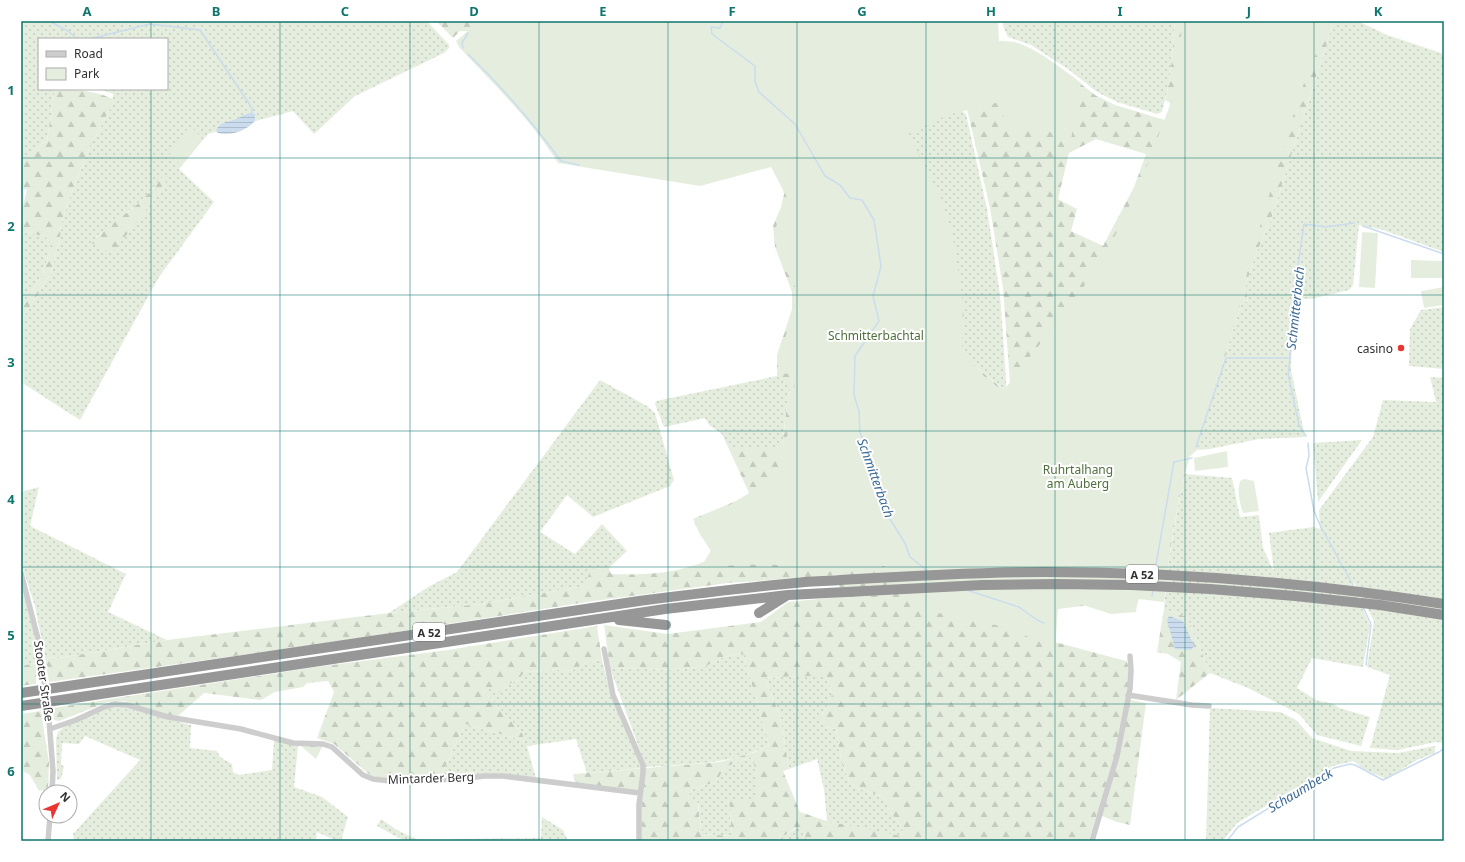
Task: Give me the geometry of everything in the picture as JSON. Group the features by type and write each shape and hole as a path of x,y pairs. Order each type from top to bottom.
{"highway":[{"name":"A 52","path":"21,693 639,601 806,582 997,572 1127,574 1204,577 1296,585 1444,604"},
{"name":"A 52","path":"21,706 434,645 603,618 709,603 788,595 1019,584 1138,586 1210,589 1295,596 1380,605 1444,615"},
{"path":"759,613 788,595"},
{"path":"603,618 666,625"}],"street":[{"name":"Stooter Straße","path":"21,573 38,639 50,729 52,784"},
{"path":"604,649 613,695 643,765 644,773 640,793 639,841"},
{"path":"1092,841 1114,766 1131,676 1130,656"},
{"path":"1128,695 1184,704 1209,706"},
{"name":"Mintarder Berg","path":"50,729 76,720 104,707 115,704 126,705 168,717 241,729 293,743 323,744 332,747 363,775 373,779 398,781 503,776 640,793"},
{"path":"48,841 49,824"}],"green space":[{"path":"21,21 427,21 449,45 449,48 444,53 355,96 314,134 293,111 208,134 179,169 214,202 159,277 80,420 21,382 21,321 51,273 60,238 61,224 70,197 89,149 112,105 113,94 102,90 168,90 168,38 38,38 38,90 55,90 47,140 28,157 21,170","holes":["163,177 165,186 113,251 96,237 141,201"]},
{"path":"436,21 483,21 472,31 460,31 453,38"},
{"name":"Schmitterbachtal","path":"475,21 998,21 999,41 1014,42 1031,49 1081,83 1070,145 1050,132 1008,130 999,102 948,115 908,134 941,198 953,237 962,295 962,349 964,355 985,377 1003,391 1080,293 1110,246 1140,184 1172,100 1183,21 1331,21 1304,83 1289,128 1248,267 1244,291 1245,295 1238,309 1196,451 1188,458 1172,531 1164,602 1138,598 1136,612 1111,614 1083,605 1057,609 1056,642 1036,640 999,626 929,610 907,599 908,593 890,570 884,566 816,571 770,564 735,565 699,569 711,551 694,523 723,509 787,470 773,459 778,448 784,442 789,432 791,406 797,373 778,374 779,360 798,293 775,243 775,231 783,212 790,203 771,167 700,186 558,163 536,131 459,47 456,41 468,31"},
{"path":"1003,21 1175,21 1170,78 1162,112 1157,114 1117,102 1097,92 1068,69 1031,45 1008,37 1003,26"},
{"name":"Ruhrtalhang am Auberg","path":"1175,21 1334,21 1270,222 1255,256 1244,291 1248,298 1247,302 1244,301 1241,305 1195,450 1191,452 1174,527 1164,602 1139,599 1136,608 1089,603 1082,606 1058,609 1055,642 1126,661 1129,670 1129,680 1126,699 1146,703 1130,825 1117,822 1097,814 1089,841 808,841 797,827 776,841 641,841 642,792 575,784 573,774 720,762 755,752 769,745 743,653 721,658 708,665 679,670 610,668 604,625 667,634 761,622 788,602 841,597 838,575 728,583 587,602 314,645 49,682 45,657 59,658 167,640 389,613 481,604 584,586 588,576 595,569 609,568 611,574 647,574 683,569 706,561 711,550 701,536 693,519 750,495 728,447 782,447 787,404 791,387 777,376 777,355 792,309 792,292 775,247 773,226 781,207 784,194 777,167 895,134 909,135 940,197 953,270 961,291 964,311 961,343 965,358 1009,394 1010,383 1003,288 990,208 967,109 1022,45 1031,49 1066,72 1095,95 1115,105 1165,120 1171,103 1165,100 1170,78","holes":["1096,139 1146,154 1134,187 1103,246 1071,231 1077,209 1058,199 1069,153","825,676 831,691 831,696 820,722 826,727 836,729 842,764 852,786 884,797 890,811 903,831 901,836 827,821 800,812 783,771 789,769 780,717 765,678","751,757 757,772 757,800 729,800 732,836 702,834 697,799 688,798 692,789 716,782 725,767"]},
{"path":"1334,21 1358,21 1387,35 1444,54 1444,252 1383,230 1359,225 1353,285 1349,290 1311,299 1293,298 1291,370 1305,437 1259,439 1210,449 1195,450 1241,305 1244,301 1247,302 1248,298 1244,291 1255,256 1270,222"},
{"path":"951,54 963,112 966,114 987,209 1000,294 1006,391 965,358 895,134"},
{"path":"55,90 78,90 92,92 113,99 112,105 89,149 70,197 61,224 60,238 51,273 21,321 21,309 39,280 46,264 51,244 45,236 21,232 21,213 27,190 21,188 22,170 25,159 47,140"},
{"path":"189,127 202,138 182,163 179,163 170,155 170,151"},
{"path":"164,176 167,176 165,186 113,252 105,250 92,243 109,226 140,202"},
{"path":"21,232 45,236 51,244 46,264 39,280 21,309"},
{"path":"1362,232 1378,233 1375,288 1359,287"},
{"path":"1411,260 1444,261 1444,278 1411,278"},
{"path":"1444,287 1444,305 1424,308 1421,291"},
{"path":"1444,307 1444,369 1409,366 1410,329 1421,310"},
{"path":"777,376 791,386 787,404 782,447 728,447 722,434 709,425 705,418 664,427 655,404 656,401"},
{"path":"1430,377 1444,378 1444,743 1436,742 1397,750 1370,748 1390,675 1367,667 1374,621 1354,583 1351,583 1370,625 1363,667 1312,658 1297,688 1316,700 1334,704 1339,708 1370,717 1361,746 1317,735 1299,714 1248,688 1210,673 1187,617 1164,609 1172,542 1185,474 1232,478 1240,517 1259,515 1263,548 1274,572 1269,533 1314,527 1320,529 1319,510 1373,437 1383,400 1436,402"},
{"path":"600,380 647,406 655,413 674,480 670,486 593,517 567,495 540,532 575,554 602,524 627,551 609,568 595,569 592,571 588,576 585,586 481,604 389,613 428,587 457,572"},
{"path":"1362,440 1318,502 1313,443"},
{"path":"1227,451 1228,467 1195,471 1194,458"},
{"path":"1245,479 1254,481 1259,511 1243,513 1239,488 1241,480"},
{"path":"39,487 30,526 126,574 108,612 167,640 59,658 45,657 35,606 21,563 21,492"},
{"path":"21,584 32,624 39,660 36,663 21,666"},
{"path":"1164,609 1187,617 1210,673 1176,700 1181,662 1168,654 1157,652"},
{"path":"597,626 602,660 586,663 570,671 554,669 544,672 525,671 519,679 509,684 503,692 494,693 489,688 481,688 522,733 525,741 465,724 440,778 420,775 389,779 377,778 370,775 334,744 317,738 334,692 328,681 307,683 303,687 275,692 261,700 204,693 178,716 168,715 124,701 108,702 59,721 54,720 53,708 316,667 448,650"},
{"path":"743,653 769,745 755,752 724,760 693,764 646,767 610,668 679,670 708,665 721,658"},
{"path":"602,660 611,696 642,768 587,773 576,739 527,746 536,778 485,775 440,778 465,724 525,741 522,733 481,688 489,688 503,692 509,684 519,679 525,671 544,672 554,669 570,671 586,663"},
{"path":"36,663 36,684 21,686 21,666"},
{"path":"825,676 830,687 831,696 829,704 822,714 826,727 836,729 842,764 852,786 884,797 890,811 903,831 901,837 827,821 824,789 817,759 789,769 780,717 765,678"},
{"path":"118,706 191,725 190,748 217,751 220,757 232,764 233,772 239,775 272,770 274,740 298,746 294,787 322,797 348,817 341,841 337,841 317,832 316,841 74,841 73,834 140,760 85,736 79,744 62,743 61,765 64,766 61,779 57,780 56,739 58,732 64,727 105,708"},
{"path":"1210,708 1280,712 1296,720 1312,738 1351,751 1398,753 1435,746 1435,753 1417,760 1386,779 1362,768 1354,761 1333,766 1237,823 1223,841 1206,841"},
{"path":"41,711 49,763 48,784 38,784 38,789 30,775 21,770 21,714"},
{"path":"323,745 316,759 301,746"},
{"path":"751,757 757,772 757,801 729,800 732,836 702,834 698,803 688,798 692,789 716,782 725,767"},
{"path":"542,817 563,830 568,841 444,841 456,839 541,838"},
{"path":"381,819 397,830 416,839 434,841 407,841 399,838 377,826"},
{"path":"798,827 808,841 776,841"}],"water":[{"path":"249,113 255,114 255,121 247,128 228,134 218,133 216,131 221,124"},
{"path":"1169,616 1183,621 1194,646 1191,650 1175,649 1167,620"}],"waterway":[{"path":"49,21 68,31 76,38"},
{"name":"Schmitterbach","path":"723,21 720,28 711,27 712,34 755,66 755,82 759,92 795,124 825,176 840,185 850,198 862,200 874,220 881,266 873,296 879,321 855,356 854,395 859,411 860,432 868,452 875,480 886,499 890,519 905,543 910,557 928,571"},
{"path":"93,38 150,24 200,30 252,108 252,114"},
{"path":"463,48 462,43 468,33"},
{"path":"468,54 517,106 561,161 579,165"},
{"name":"Schmitterbach","path":"1196,447 1226,358 1290,358 1296,279 1304,224 1325,227 1354,223"},
{"name":"Schmitterbach","path":"1363,226 1444,254"},
{"path":"1290,358 1288,374 1299,425 1306,436"},
{"path":"1308,443 1309,456 1306,468 1314,511 1320,525 1354,587"},
{"name":"Schmitterbach","path":"1155,570 1174,462 1192,458"},
{"name":"Schmitterbach","path":"967,590 1019,607 1037,620 1044,623"},
{"name":"Schmitterbach","path":"1152,596 1153,590"},
{"path":"1363,607 1371,624 1366,665"},
{"name":"Schaumbeck","path":"1227,841 1238,827 1334,768 1350,764 1355,765 1383,780 1439,752 1444,748"}],"place":[{"name":"casino","path":"1401,348"}]}
